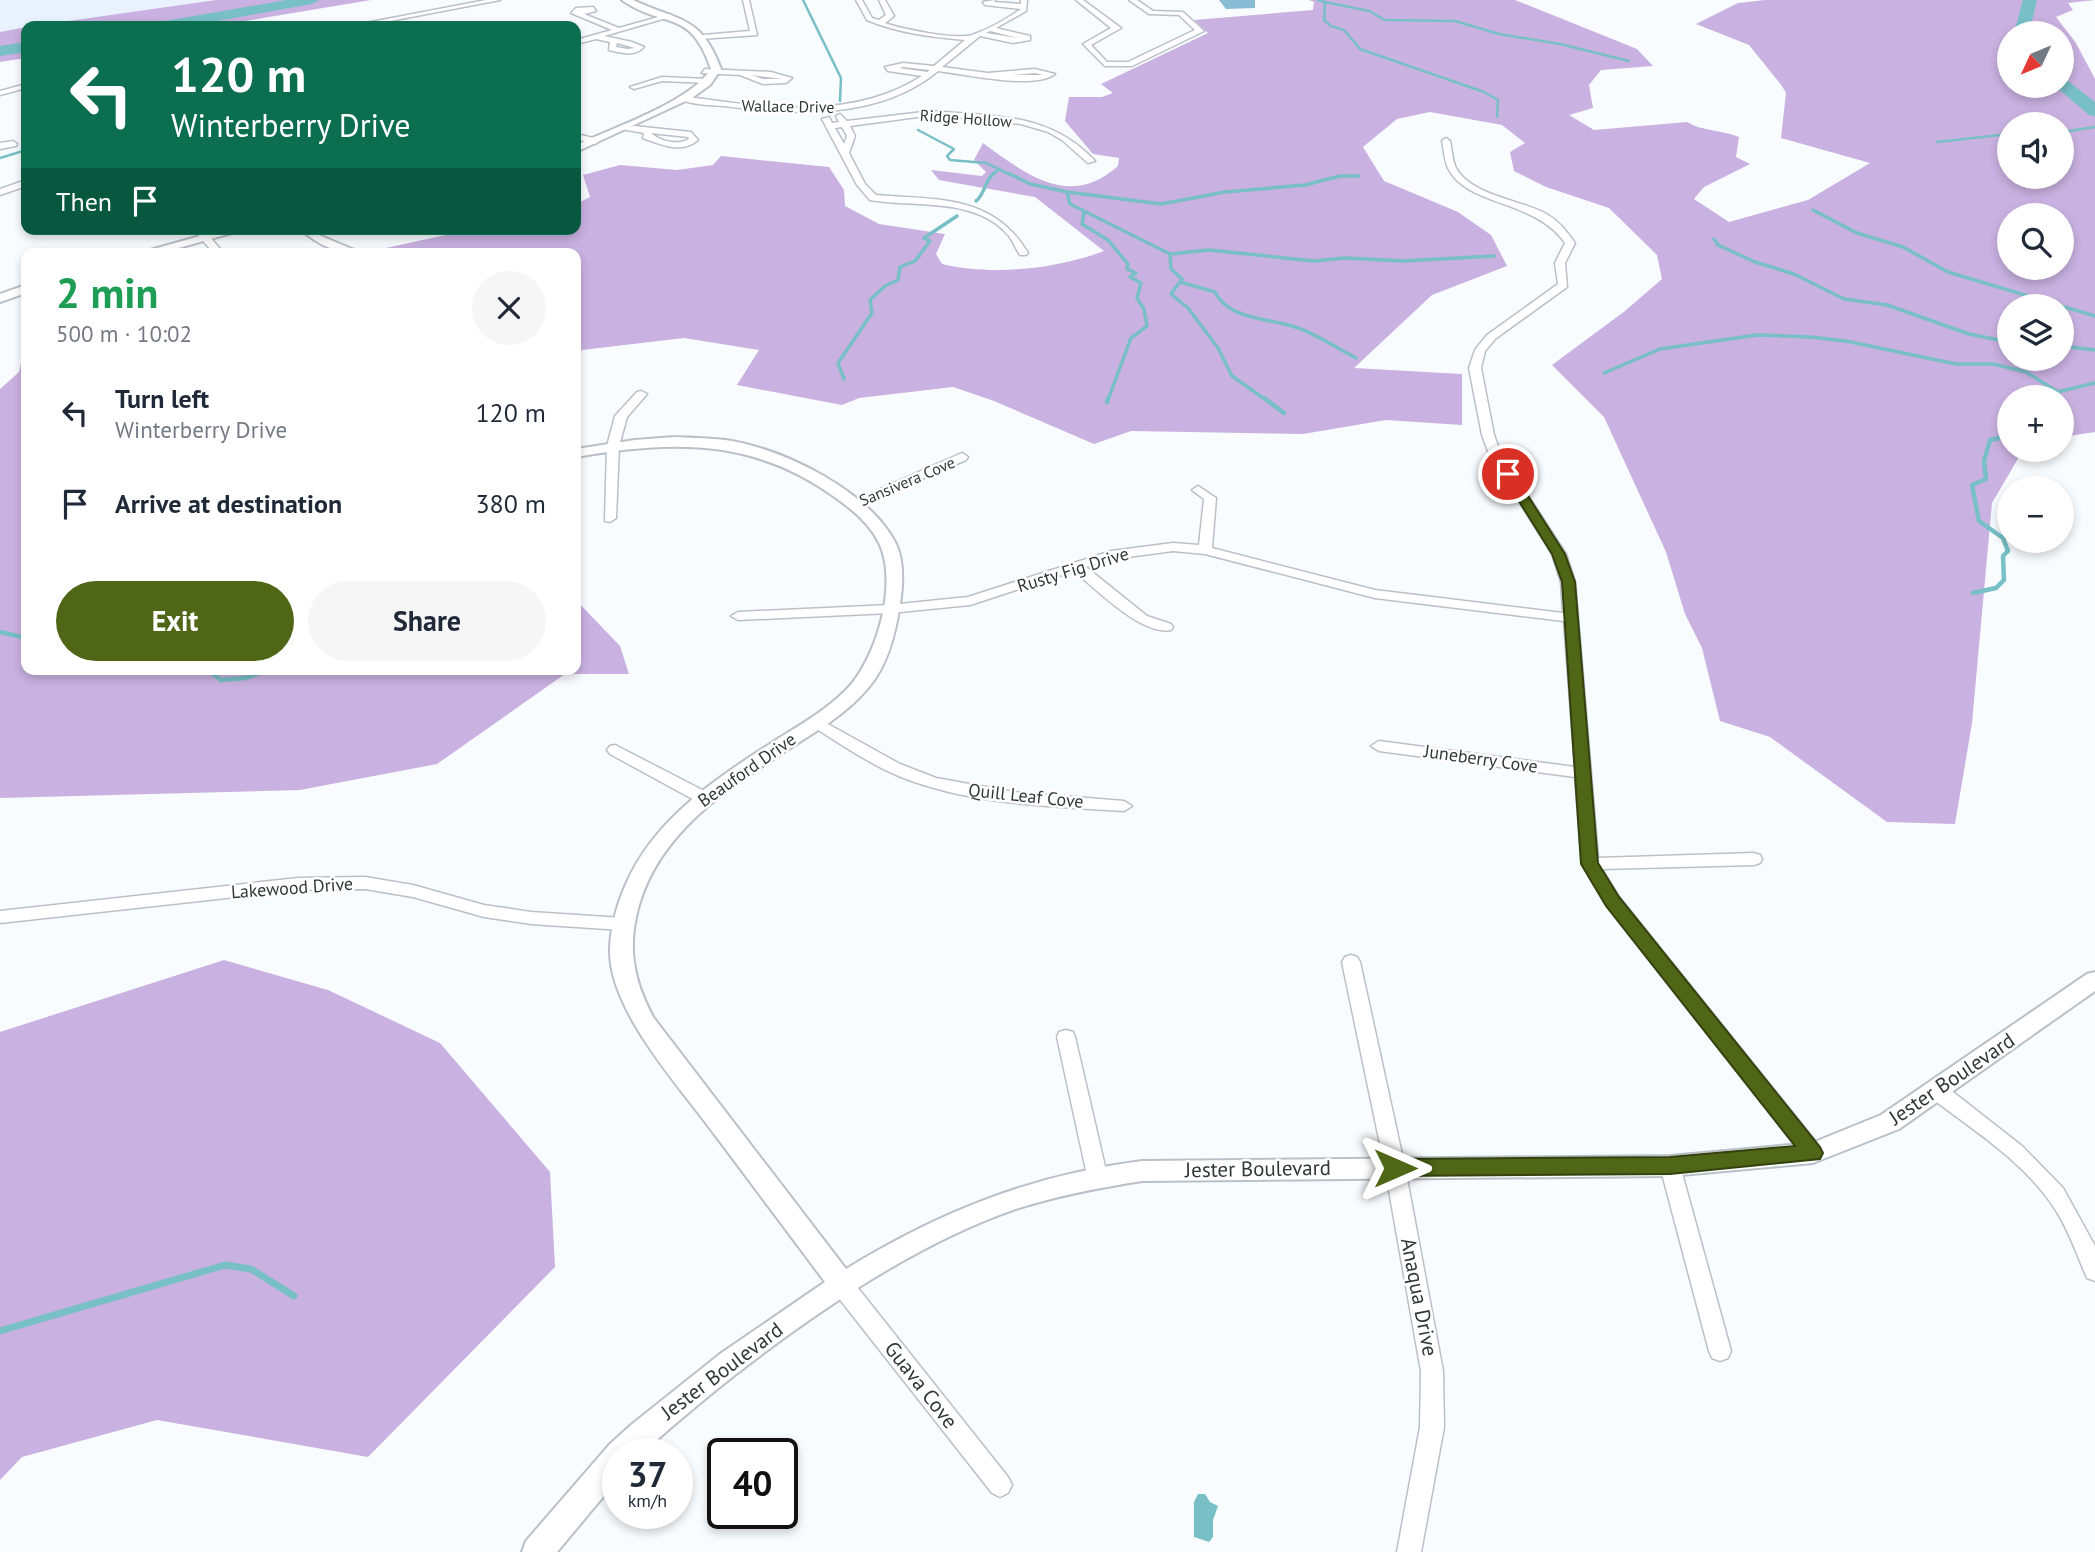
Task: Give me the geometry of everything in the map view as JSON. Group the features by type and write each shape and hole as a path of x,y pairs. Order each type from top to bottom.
{"street":[{"path":"382,21 497,0"},
{"path":"703,37 754,33 746,0"},
{"path":"859,0 869,19 889,27 929,35 975,36 1013,41 1027,38 991,29"},
{"path":"881,22 890,16 882,0"},
{"path":"992,0 985,4 1025,3"},
{"path":"1079,0 1109,26 1117,28 1087,44 1105,64 1129,64 1200,31 1181,13 1151,13 1132,0"},
{"path":"581,147 698,91 707,76 716,69 703,37 696,29 632,1"},
{"name":"Wallace Drive","path":"681,98 730,105 821,110 889,95 938,69 975,36 1017,15 1025,3"},
{"path":"576,14 619,30"},
{"path":"581,40 669,16"},
{"path":"594,36 613,43"},
{"path":"929,75 888,69 898,65 938,69 986,75 1022,79 1051,74 1035,71 986,75"},
{"path":"634,87 662,79 743,74"},
{"path":"0,93 21,87"},
{"path":"836,108 851,136 844,154"},
{"path":"821,110 861,185 873,198 955,206 994,217 1016,236 1023,253"},
{"name":"Ridge Hollow","path":"830,126 932,113 1021,122 1051,130 1065,138 1091,161"},
{"path":"624,127 648,132"},
{"path":"581,138 595,141"},
{"path":"1447,141 1452,168 1459,177 1479,190 1549,219 1564,230 1570,243 1560,263 1563,285 1490,337 1480,350 1475,368 1488,435 1495,454 1559,554 1568,582 1590,864 1613,901 1813,1153"},
{"path":"0,146 13,144"},
{"path":"0,191 21,185"},
{"path":"160,248 198,235"},
{"path":"202,235 214,248"},
{"path":"314,235 343,248"},
{"path":"0,298 21,291"},
{"path":"610,518 613,446 621,416 641,394"},
{"name":"Beauford Drive","path":"581,452 613,446 688,441 734,446 777,459 810,475 852,504 875,525 888,543 894,565 890,609 883,642 874,666 847,700 704,798 676,823 653,850 639,874 622,924 619,955 626,989 645,1023 842,1285"},
{"name":"Sansivera Cove","path":"852,504 962,457"},
{"path":"1198,490 1210,498 1205,550"},
{"name":"Rusty Fig Drive","path":"738,616 890,609 970,601 1076,566 1139,550 1173,547 1205,550 1375,594 1571,618"},
{"path":"1076,566 1142,619 1166,626"},
{"name":"Quill Leaf Cove","path":"817,723 905,772 949,787 988,795 1124,806"},
{"name":"Juneberry Cove","path":"1379,746 1583,773"},
{"path":"615,750 704,798"},
{"path":"1590,864 1754,859"},
{"name":"Lakewood Drive","path":"0,917 298,884 365,883 413,891 484,911 531,918 622,924"},
{"name":"Anaqua Drive","path":"1352,962 1395,1168 1432,1371 1432,1427 1409,1552"},
{"name":"Jester Boulevard","path":"638,1438 727,1363 842,1285 949,1223 1043,1188 1097,1175 1142,1171 1670,1166 1813,1153 1890,1122 2095,980"},
{"path":"1066,1037 1097,1175"},
{"path":"1937,1091 2014,1152 2055,1194 2077,1230 2095,1271"},
{"path":"1670,1166 1720,1351"},
{"name":"Guava Cove","path":"842,1285 1000,1485"},
{"name":"Jester Boulevard","path":"537,1552 602,1475"}],"shaded area":[{"path":"0,0 216,0 74,21 21,21 21,29 0,32"},
{"path":"216,0 371,0 245,21 68,21"},
{"path":"1309,0 1515,0 1637,49 1653,66 1601,70 1589,85 1593,108 1569,115 1594,130 1687,122 1739,137 1736,157 1750,164 1704,187 1694,199 1729,222 1808,200 1870,163 1781,138 1786,93 1782,86 1749,45 1696,24 1738,3 1765,0 2095,0 2068,3 2073,10 2056,17 2059,21 1997,21 1997,98 2074,98 2074,40 2095,79 2095,432 2074,435 2074,385 1997,385 1997,462 2016,462 2008,476 1997,476 1997,494 1992,503 1972,723 1955,824 1887,822 1770,737 1720,721 1702,648 1685,614 1666,552 1604,417 1552,365 1625,311 1662,279 1657,255 1609,208 1546,187 1514,171 1510,152 1525,143 1502,125 1430,112 1397,119 1363,147 1384,181 1458,212 1491,235 1507,266 1432,295 1354,368 1462,374 1462,425 1386,420 1303,434 1131,431 1094,444 994,401 953,387 859,398 842,405 737,385 759,350 684,338 581,351 581,248 386,248 445,235 581,235 581,202 590,197 583,175 620,165 677,170 713,165 721,156 829,167 844,190 845,206 879,224 945,234 936,254 942,264 982,270 1024,269 1086,257 1104,251 1035,197 939,180 931,170 982,176 986,172 974,160 983,143 1032,176 1049,183 1083,185 1100,179 1118,166 1119,158 1093,154 1065,121 1069,97 1102,97 1113,93 1101,84 1208,33 1194,20 1313,10 1314,2"},
{"path":"21,28 21,59 0,62 0,32"},
{"path":"21,363 21,675 564,675 437,764 300,790 0,798 0,389 19,372"},
{"path":"581,605 620,646 629,674 581,674"},
{"path":"224,960 328,990 440,1043 550,1172 555,1267 368,1457 157,1420 22,1457 0,1480 0,1032"}],"water":[{"path":"1198,1494 1205,1494 1210,1502 1218,1506 1213,1520 1213,1537 1209,1542 1194,1537 1194,1502"}],"waterway":[{"path":"193,21 312,0"},
{"path":"803,0 841,78 840,101"},
{"path":"1318,0 1325,2"},
{"path":"2024,21 2030,0"},
{"path":"1325,2 1369,11 1385,20 1455,21 1499,34 1560,44 1629,61"},
{"path":"1325,2 1324,20 1331,26 1344,30 1360,49 1484,92 1498,100 1497,117"},
{"path":"0,51 21,48"},
{"path":"2074,94 2095,111"},
{"path":"2074,130 2095,127"},
{"path":"918,130 954,149 947,156 950,160 986,163 1011,175"},
{"path":"1937,142 1997,135"},
{"path":"0,158 21,152"},
{"path":"993,175 998,170"},
{"path":"976,201 994,173"},
{"path":"1008,173 1030,184 1067,192"},
{"path":"1067,192 1161,204 1225,192 1305,185 1340,176 1359,176"},
{"path":"1067,192 1070,204 1170,254"},
{"path":"1813,210 1857,233 1903,247 1948,272 2095,316"},
{"path":"1084,212 1082,224 1108,240 1128,264 1127,269 1136,273 1130,277 1141,283 1137,298 1144,309 1147,326 1131,338 1108,400"},
{"path":"844,379 838,363 872,313 870,300 885,286 898,280 900,267 915,261 930,241 924,238 957,216"},
{"path":"1714,239 1718,245 1755,262 1794,274 1844,299 1887,305 1969,334 1997,340"},
{"path":"1170,254 1209,250 1314,261 1345,258 1404,261 1494,256"},
{"path":"1170,254 1171,269 1182,279 1171,294 1188,308 1218,348 1232,376 1266,400"},
{"path":"1180,282 1215,292 1221,301 1239,313 1300,329 1356,358"},
{"path":"1604,373 1660,349 1757,335 1846,341 1956,364 1993,364 2026,372 2047,385"},
{"path":"2074,347 2095,350"},
{"path":"2074,388 2095,383"},
{"path":"1107,402 1108,398"},
{"path":"1264,398 1284,413"},
{"path":"1973,593 1996,588 2004,580 2003,556 2008,551 2003,538 1979,521 1972,485 1986,479 1984,461 1990,440 1997,439"},
{"path":"0,632 21,637"},
{"path":"214,675 221,680 254,675"},
{"path":"0,1331 225,1265 251,1269 294,1296"}],"route":[{"path":"1395,1168 1670,1166 1813,1153 1613,901 1590,864 1568,582 1559,554 1508,474"}]}
